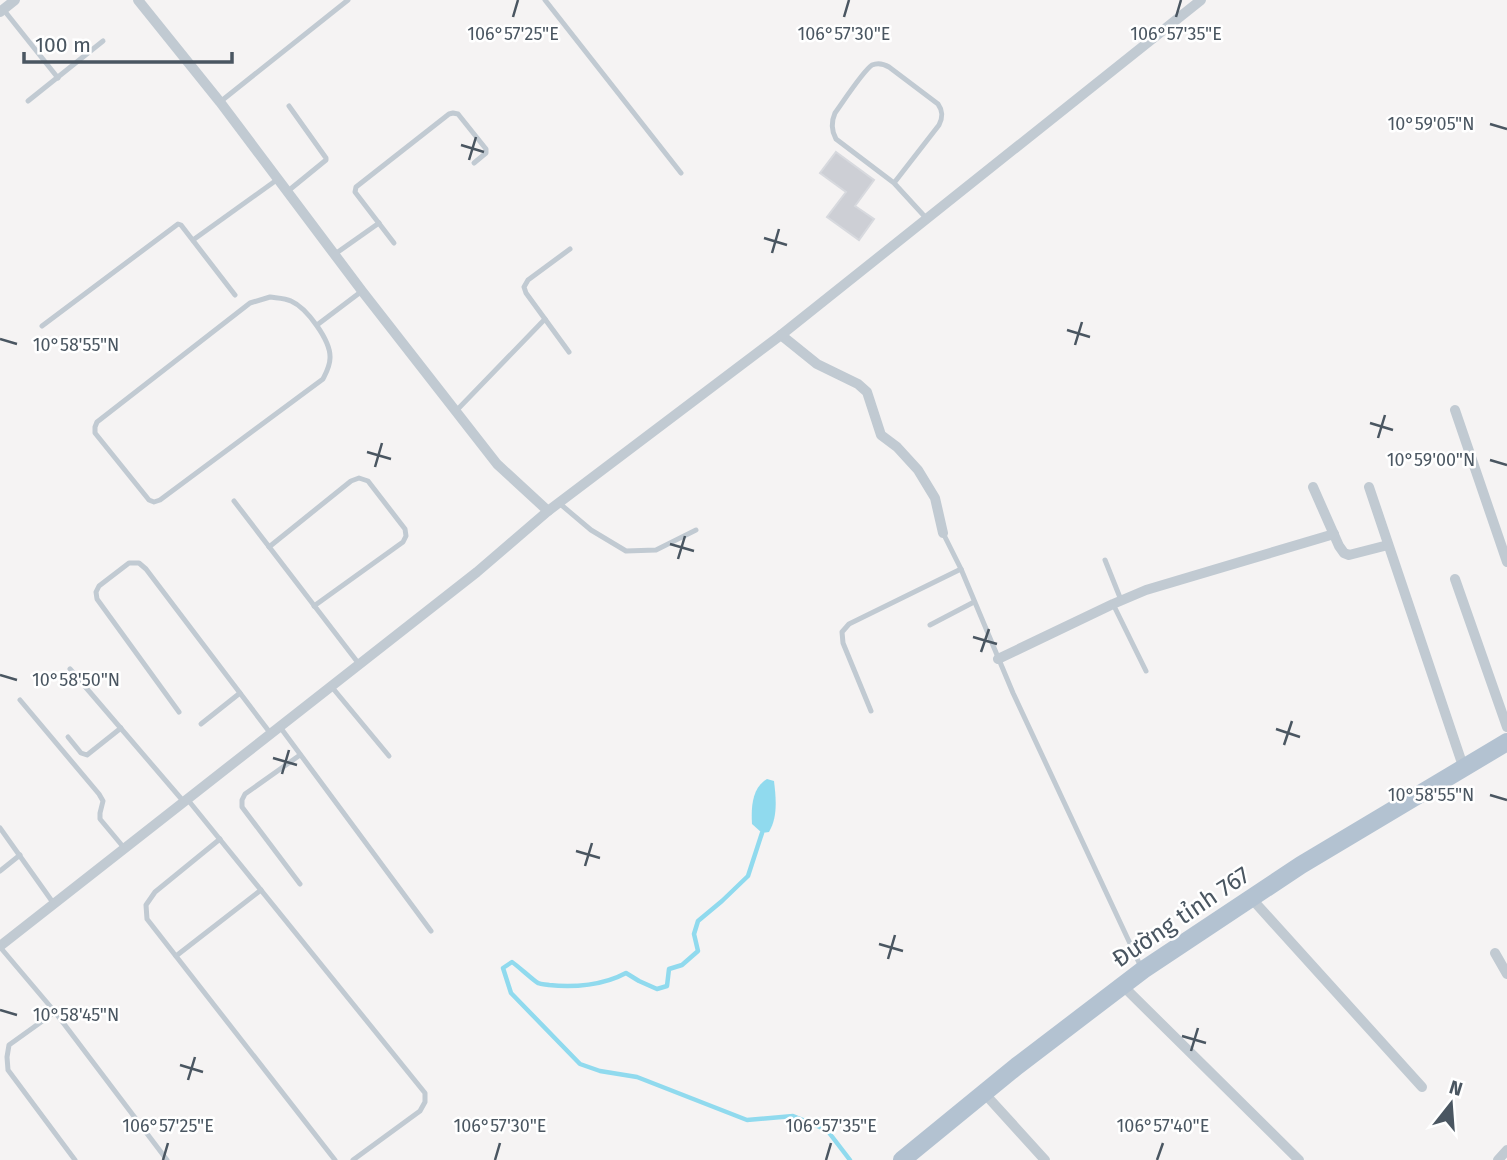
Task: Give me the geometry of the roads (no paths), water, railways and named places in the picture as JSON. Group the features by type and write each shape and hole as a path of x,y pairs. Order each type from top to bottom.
{"main road":[{"name":"Đường tỉnh 767","path":"902,1160 1017,1066 1143,970 1301,865 1507,743"}],"street":[{"path":"138,0 220,102 497,464 548,511"},
{"path":"0,947 477,572 548,511 781,335 1202,0"},
{"path":"781,335 817,364 858,384 867,392 881,435 897,447 918,470 935,498 943,533"},
{"path":"1455,410 1507,562"},
{"path":"1313,487 1344,553 1349,555 1388,545"},
{"path":"1369,487 1464,769"},
{"path":"998,659 1146,590 1334,534"},
{"path":"1455,579 1507,727"},
{"path":"1251,898 1422,1087"},
{"path":"1495,953 1507,974"},
{"path":"1122,985 1299,1160"},
{"path":"985,1094 1045,1160"},
{"path":"1498,1160 1507,1150"}],"lane":[{"path":"220,102 348,0"},
{"path":"545,0 681,173"},
{"path":"7,5 58,78"},
{"path":"28,101 103,41"},
{"path":"894,183 939,125 942,111 938,104 889,67 877,64 867,69 835,113 832,130 836,138 894,183 927,219"},
{"path":"288,191 326,160 289,106"},
{"path":"394,243 355,192 356,187 453,113 458,114 486,149 486,153 474,163"},
{"path":"193,240 279,179"},
{"path":"335,254 379,223"},
{"path":"42,326 175,224 181,225 235,295"},
{"path":"569,352 524,287 528,280 570,249"},
{"path":"317,325 362,291"},
{"path":"270,297 291,300 317,325 331,357 323,379 160,500 154,502 149,499 95,433 97,422 250,303 270,297"},
{"path":"456,411 545,320"},
{"path":"269,547 351,481 359,478 368,481 405,529 407,536 403,542 314,606"},
{"path":"233,501 359,664"},
{"path":"559,503 591,530 626,551 656,550 696,530"},
{"path":"943,533 998,659 1143,970"},
{"path":"1105,560 1117,602 1146,671"},
{"path":"179,712 97,599 99,586 129,563 139,563 146,569 240,693 300,755 431,931"},
{"path":"871,711 843,643 842,632 849,624 961,569"},
{"path":"930,625 974,602"},
{"path":"70,669 220,839 425,1093 425,1102 420,1111 352,1160"},
{"path":"331,686 389,755"},
{"path":"201,723 240,693"},
{"path":"20,700 99,794 103,801 100,819 125,849"},
{"path":"68,737 81,753 87,755 121,728"},
{"path":"300,755 245,794 242,800 242,807 300,884"},
{"path":"0,828 54,904"},
{"path":"220,839 155,892 146,905 147,919 335,1160"},
{"path":"0,871 20,855"},
{"path":"176,956 261,890"},
{"path":"0,947 55,1012 167,1160"},
{"path":"55,1012 9,1045 8,1070 75,1160"}],"water":[{"path":"767,779 774,781 775,814 769,832 762,833 752,824 752,805 758,787"}],"waterway":[{"path":"762,833 748,876 698,921 694,934 698,951 682,965 669,969 667,986 657,989 626,973 589,985 549,985 536,982 512,962 503,968 511,993 580,1064 600,1071 637,1077 747,1120 793,1116 827,1130 850,1160"}]}
